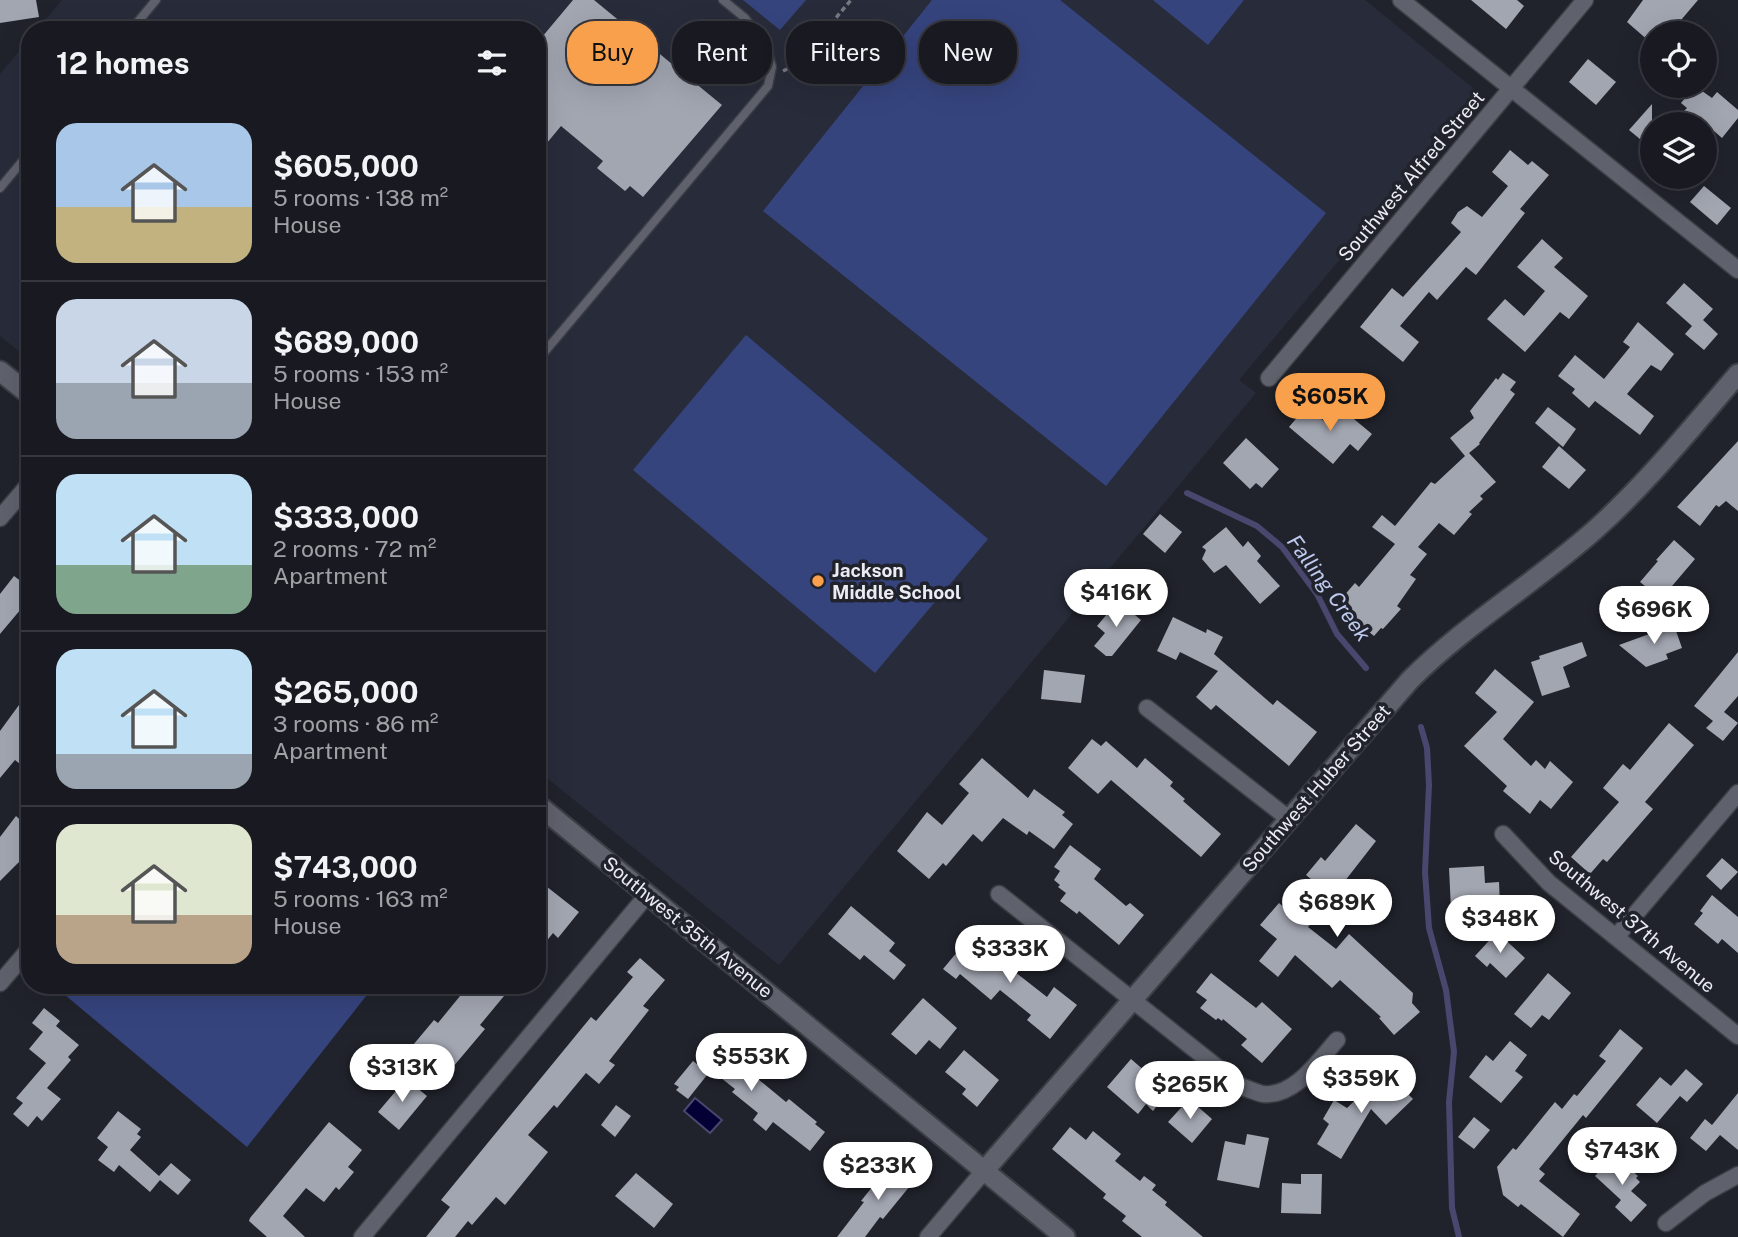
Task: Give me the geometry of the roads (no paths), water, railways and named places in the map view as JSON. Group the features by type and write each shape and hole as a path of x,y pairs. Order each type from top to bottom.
{"street":[{"path":"1401,0 1738,270"},
{"name":"Southwest Alfred Street","path":"1269,378 1585,0"},
{"path":"0,371 21,388"},
{"name":"Southwest Huber Street","path":"928,1237 1362,733 1433,656 1597,528 1651,474 1738,373"},
{"path":"0,518 21,494"},
{"path":"1147,708 1289,819"},
{"path":"1616,937 1738,793"},
{"name":"Southwest 35th Avenue","path":"546,811 1065,1237"},
{"name":"Southwest 37th Avenue","path":"1503,834 1549,883 1738,1036"},
{"path":"362,1237 648,894"},
{"path":"999,894 1242,1087 1264,1094 1287,1090 1304,1076 1337,1040"},
{"path":"0,983 21,958"},
{"path":"1665,1223 1705,1193 1738,1175"}],"lane":[{"path":"138,21 156,0"},
{"path":"546,350 764,92 772,76 771,58 745,19 723,0"},
{"path":"0,188 21,163"}],"waterway":[{"name":"Falling Creek","path":"1187,493 1257,526 1282,547 1317,594 1337,634 1366,668"},
{"name":"Falling Creek","path":"1421,727 1427,748 1429,785 1425,872 1429,928 1446,990 1454,1052 1449,1102 1452,1208 1459,1237"}],"place":[{"name":"Jackson Middle School","path":"818,581"}]}
